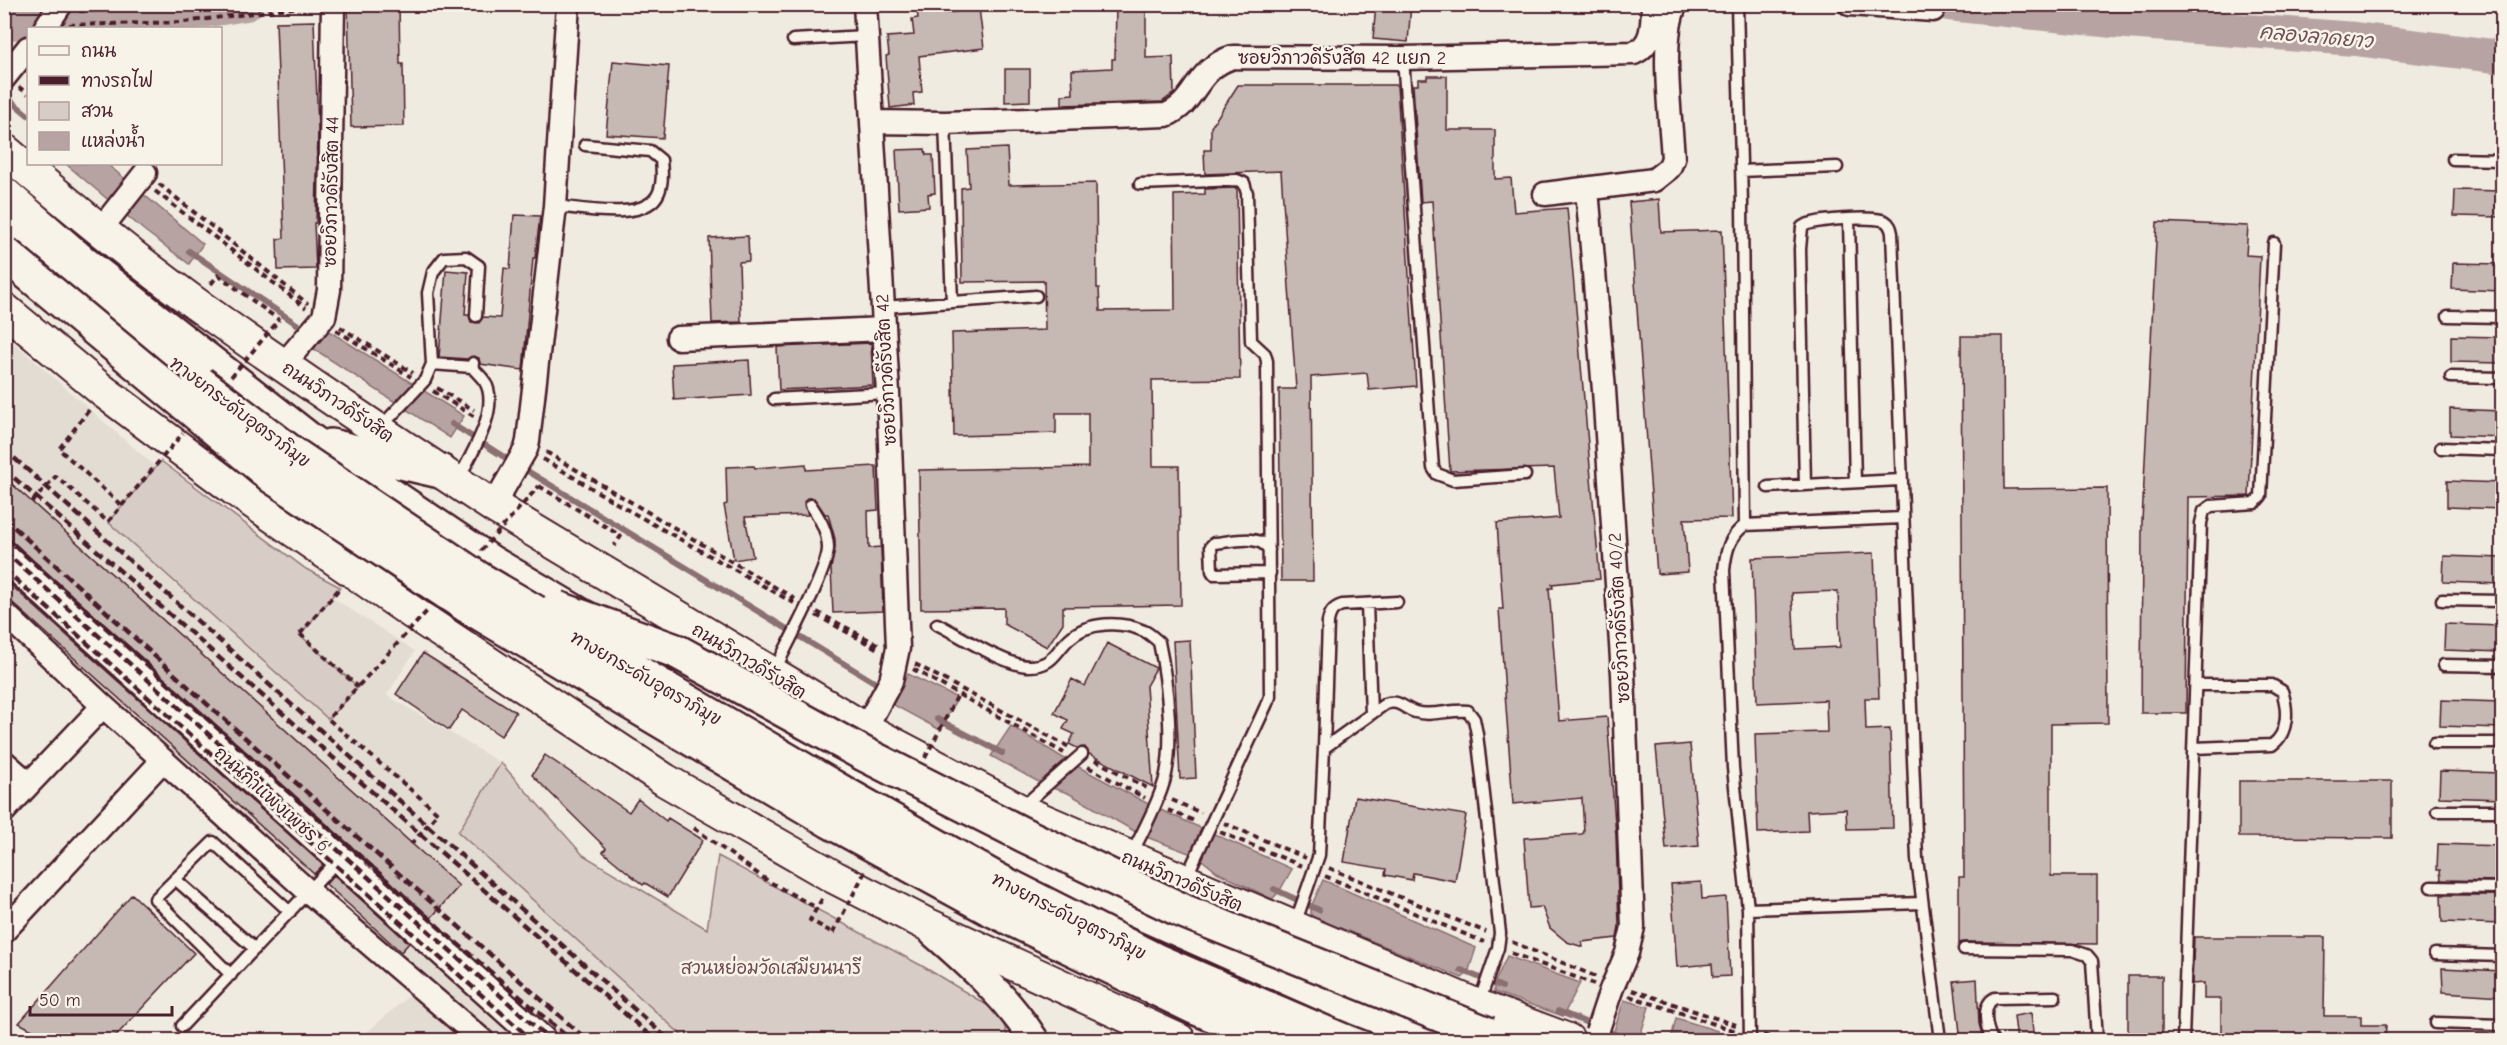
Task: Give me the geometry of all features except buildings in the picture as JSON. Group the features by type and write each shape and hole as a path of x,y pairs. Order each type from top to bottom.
{"highway":[{"path":"4,195 82,262 312,442 490,562 856,775 1012,861 1112,900 1344,1003 1440,1041"},
{"name":"ทางยกระดับอุตราภิมุข","path":"4,228 67,280 293,454 833,787 999,881 1157,961 1341,1041"},
{"name":"ทางยกระดับอุตราภิมุข","path":"4,253 273,477 466,605 830,821 989,908 1194,1007 1276,1041"},
{"path":"4,271 272,487 464,613 830,831 988,920 1250,1041"},
{"path":"312,442 449,477"},
{"path":"478,568 676,651 875,759 1024,836 1173,906 1489,1016"},
{"path":"1028,814 1112,900"},
{"path":"1194,1007 1233,1041"}],"main road":[{"name":"ถนนวิภาวดีรังสิต","path":"4,150 106,223 196,304 292,354 388,420 449,477 501,493 772,675 866,729 1028,814 1136,847 1190,869 1298,917 1489,1016 1568,1041"},
{"path":"4,309 103,391 234,489 330,557 600,738 747,828 834,877 921,922 1179,1041"}],"street":[{"name":"ซอยวิภาวดีรังสิต 44","path":"323,319 329,290 331,239 333,4"},
{"path":"501,493 526,448 555,206 568,4"},
{"name":"ซอยวิภาวดีรังสิต 42","path":"865,4 888,393 892,673"},
{"name":"ซอยวิภาวดีรังสิต 42 แยก 2","path":"873,123 945,123 1166,115 1176,111 1209,68 1219,61 1233,57 1403,58 1634,53 1647,45 1651,36 1653,4"},
{"path":"1545,194 1654,180 1669,168 1673,159 1667,38 1676,4"},
{"path":"1850,4 1933,10"},
{"path":"5,77 27,49"},
{"path":"106,223 142,176"},
{"name":"ซอยวิภาวดีรังสิต 40/2","path":"1587,189 1604,390 1623,674 1633,927 1627,953 1610,988 1596,1036"},
{"path":"678,338 883,318"},
{"path":"292,354 323,319"},
{"name":"ถนนกำแพงเพชร 6","path":"4,556 541,1041"},
{"path":"4,613 309,892 482,1041"},
{"path":"866,729 892,673"},
{"path":"4,811 103,706"},
{"path":"4,931 163,760"},
{"path":"4,762 29,784"},
{"path":"921,922 983,975 1020,1018 1035,1041"}],"lane":[{"path":"1737,4 1745,525"},
{"path":"793,40 867,36"},
{"path":"1403,58 1429,439 1433,468 1437,474 1453,480 1525,475"},
{"path":"945,123 952,302"},
{"path":"555,206 630,212 651,204 659,194 662,180 661,160 650,151 585,145"},
{"path":"2453,159 2502,160"},
{"path":"1741,171 1837,167"},
{"path":"1140,184 1238,180 1245,186 1251,341 1265,354 1267,361 1270,697 1190,869"},
{"path":"1849,220 1855,482"},
{"path":"1805,485 1800,249 1803,227 1812,222 1885,221 1890,225 1892,233 1916,847 1921,903 1940,1041"},
{"path":"2183,1041 2201,523 2204,511 2211,506 2255,503 2260,496 2274,243"},
{"path":"388,420 422,384 432,364 428,292 433,272 444,258 466,257 479,266 476,316"},
{"path":"883,318 952,302 1036,296"},
{"path":"2448,316 2502,316"},
{"path":"432,364 473,365 486,383 490,406 474,448 449,477"},
{"path":"2451,377 2502,378"},
{"path":"774,399 888,393"},
{"path":"2441,448 2502,450"},
{"path":"1768,487 1900,480"},
{"path":"772,675 822,572 828,549 824,525 811,505"},
{"path":"1751,1036 1748,909 1733,768 1724,570 1726,553 1731,539 1745,525 1902,518"},
{"path":"1269,550 1265,543 1258,540 1214,543 1211,546 1214,574 1270,573"},
{"path":"2442,600 2502,601"},
{"path":"1298,917 1316,867 1321,840 1330,613 1334,608 1342,605 1396,602"},
{"path":"1367,604 1371,714"},
{"path":"937,624 1007,660 1030,666 1052,660 1070,638 1086,627 1107,624 1145,631 1159,642 1168,721 1168,766 1156,802 1136,847"},
{"path":"2444,665 2502,666"},
{"path":"2194,748 2272,745 2280,739 2285,727 2286,715 2286,703 2282,691 2272,685 2197,685"},
{"path":"1324,748 1391,701 1419,712 1462,710 1472,714 1478,746 1499,943 1489,1016"},
{"path":"2434,743 2502,743"},
{"path":"1028,814 1046,786 1077,759"},
{"path":"2437,811 2502,811"},
{"path":"231,975 155,899 213,842 290,912"},
{"path":"182,1026 338,859"},
{"path":"175,879 255,949"},
{"path":"2431,887 2502,888"},
{"path":"1748,909 1921,903"},
{"path":"1964,950 2072,950 2087,955 2092,961 2097,1041"},
{"path":"2435,954 2502,956"},
{"path":"1992,1041 1986,1014 1989,1001 1995,998 2055,997"},
{"path":"2436,1023 2502,1025"}],"path":[{"path":"53,18 200,4"},
{"path":"53,18 184,22 318,4"},
{"path":"142,176 323,319 485,424"},
{"path":"142,176 323,319"},
{"path":"217,276 279,321 226,383"},
{"path":"103,391 59,449 122,506"},
{"path":"32,502 56,476 108,522 189,427"},
{"path":"526,448 805,607 892,673 1077,759 1156,802 1610,988 1764,1041"},
{"path":"526,448 628,510 805,607"},
{"path":"478,568 539,486 621,536 614,546"},
{"path":"340,587 300,634 358,687"},
{"path":"411,844 438,813 328,719 429,608"},
{"path":"892,673 976,698"},
{"path":"959,693 951,689 952,686 1156,802 1211,826 1610,988 1751,1036 1780,1041"},
{"path":"810,920 832,933"}],"shaded area":[{"path":"4,334 223,526 415,651 387,695 501,763 458,833 687,1040 490,1040 5,612"},
{"path":"414,991 469,1040 358,1040"}],"green space":[{"path":"161,461 306,569 340,587 300,635 358,687 328,719 108,522"},
{"name":"สวนหย่อมวัดเสมียนนารี","path":"501,763 583,855 707,929 718,856 924,967 1000,1013 1009,1040 687,1040 458,832"}],"water":[{"path":"67,165 108,165 203,244 189,264 145,231"},
{"path":"326,329 464,416 450,438 314,349"},
{"path":"908,674 957,698 940,730 892,704"},
{"path":"1011,726 1073,764 1154,807 1292,869 1279,892 1272,899 1217,872 1197,856 1141,835 1068,793 1046,786 991,756"},
{"path":"1323,880 1476,948 1468,973 1462,978 1311,916 1311,907"},
{"path":"1507,956 1580,983 1563,1016 1494,992 1494,984"},
{"path":"1624,1000 1649,1007 1639,1040 1629,1040 1613,1034"},
{"path":"1676,1018 1718,1031 1715,1040 1671,1040"}],"waterway":[{"name":"คลองลาดยาว","path":"4,23 156,19 246,4"},
{"name":"คลองลาดยาว","path":"1949,4 2113,21 2355,39 2502,57"},
{"path":"4,95 27,114"},
{"path":"189,251 307,331"},
{"path":"452,424 512,462"},
{"path":"521,467 884,688"},
{"path":"937,719 1002,753"},
{"path":"1274,889 1319,910"},
{"path":"1461,970 1502,987"},
{"path":"1558,1011 1629,1040"}],"railway":[{"path":"4,449 669,1040"},
{"path":"4,469 655,1040"},
{"path":"4,518 207,704 587,1040"},
{"path":"4,536 453,940 571,1040"},
{"path":"4,551 550,1040"},
{"path":"4,569 532,1040"}]}
